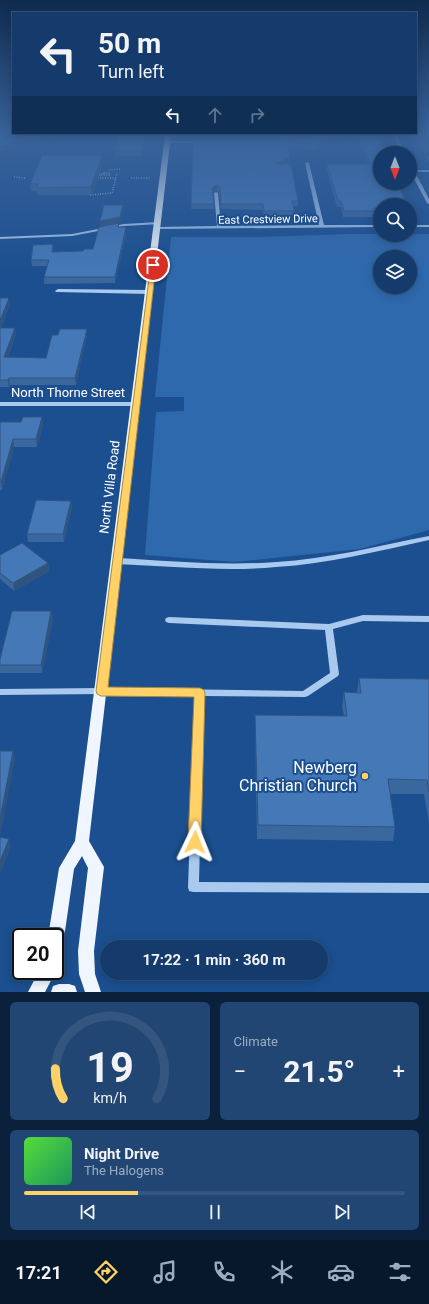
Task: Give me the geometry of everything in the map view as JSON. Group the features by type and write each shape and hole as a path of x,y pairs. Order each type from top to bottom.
{"main road":[{"name":"North Villa Road","path":"58,928 67,868 82,842 137,404 162,181"},
{"path":"82,842 96,867 86,951 87,974 93,992"},
{"path":"36,992 43,980"},
{"path":"59,992 69,992"}],"street":[{"path":"311,181 322,227"},
{"path":"418,181 429,203"},
{"path":"216,193 219,228"},
{"name":"East Crestview Drive","path":"0,238 72,235 124,225 219,228 373,226"},
{"path":"417,226 429,226"},
{"path":"58,291 150,292"},
{"name":"North Thorne Street","path":"0,404 137,404"},
{"path":"117,561 231,566 296,564 344,557 429,538"},
{"path":"169,620 329,628 364,618 429,619"},
{"path":"0,692 101,691 305,694 335,674 329,628"},
{"path":"200,693 193,887 429,888"}],"path":[{"path":"90,195 112,193 115,181"}],"shaded area":[{"path":"373,234 373,242 417,242 417,234 429,234 429,530 360,549 235,562 145,555 156,412 184,411 184,397 155,397 171,237 261,237"}],"building":[{"path":"31,181 93,181 91,187 36,188 38,184 30,184"},
{"path":"192,181 294,181 298,201 292,201 294,211 264,211 263,204 221,204 220,187 217,185 212,188 214,204 191,204"},
{"path":"332,181 373,181 373,190 401,190 404,198 373,198 373,211 344,211 341,201 338,201"},
{"path":"104,205 123,205 120,217 100,221"},
{"path":"119,223 118,227 126,227 115,277 44,277 49,260 31,260 33,245 53,244 52,252 83,251 84,249 93,249 99,227"},
{"path":"0,298 9,298 0,321"},
{"path":"0,328 15,328 4,357 46,358 52,335 58,335 60,329 87,329 75,378 9,378 8,380 0,380"},
{"path":"23,417 42,417 36,439 13,439 0,482 0,422 21,422"},
{"path":"36,500 71,501 63,534 27,534"},
{"path":"22,543 48,563 13,583 0,573 0,555"},
{"path":"12,611 51,611 41,665 0,665 0,659"},
{"path":"359,678 429,679 429,792 427,780 388,779 395,827 258,825 255,715 347,716 344,692 361,693"},
{"path":"0,751 13,751 0,819"},
{"path":"0,837 9,839 0,861"}],"place":[{"name":"Newberg Christian Church","path":"365,776"}],"route":[{"path":"153,265 101,691 200,693 195,842"}]}
